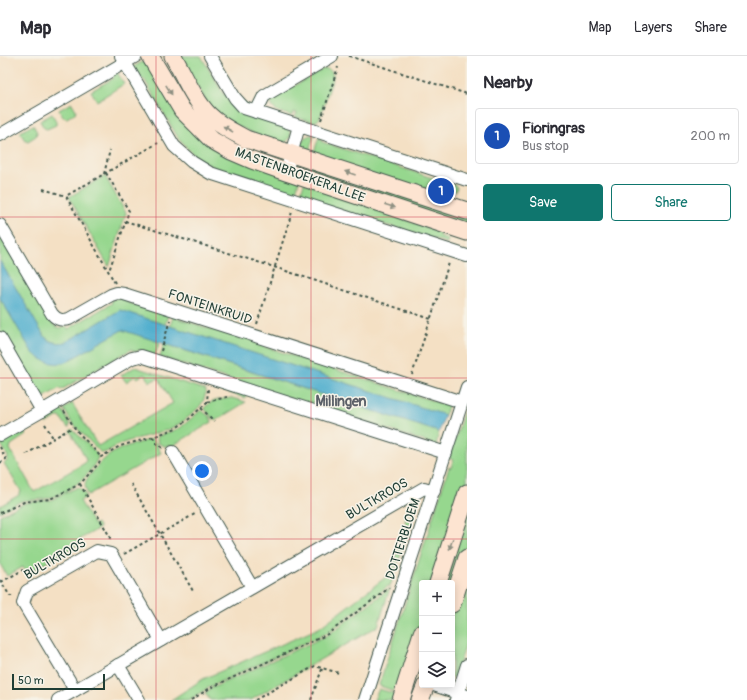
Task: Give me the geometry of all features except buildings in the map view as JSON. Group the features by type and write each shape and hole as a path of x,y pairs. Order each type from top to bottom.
{"main road":[{"name":"MASTENBROEKERALLEE","path":"150,56 182,110 212,140 231,151 286,172 467,232"},
{"name":"MASTENBROEKERALLEE","path":"173,56 200,104 210,116 226,129 246,139 467,211"},
{"path":"439,580 467,493"},
{"path":"455,595 467,558"},
{"path":"401,700 415,678 419,652"},
{"path":"420,700 425,688"}],"street":[{"path":"0,135 123,59 136,56"},
{"path":"210,56 235,98 244,108 467,180"},
{"path":"256,112 264,96 332,56"},
{"path":"123,59 174,146 192,162 210,173 467,256"},
{"path":"286,172 299,126"},
{"path":"0,225 52,314 56,318 62,320 69,319 111,295 117,294"},
{"name":"FONTEINKRUID","path":"117,294 126,294 462,402"},
{"path":"0,338 42,411"},
{"path":"0,435 136,356 141,356 446,453"},
{"name":"DOTTERBLOEM","path":"365,700 467,387"},
{"path":"173,452 252,587"},
{"name":"BULTKROOS","path":"58,700 424,488 434,491"},
{"name":"BULTKROOS","path":"74,690 23,603 27,591 91,554 97,551 110,554 161,640"},
{"path":"118,665 139,700"},
{"path":"441,688 460,696 467,665"}],"path":[{"path":"349,56 467,94"},
{"path":"66,196 168,137"},
{"path":"104,174 110,150"},
{"path":"106,173 129,211 109,271"},
{"path":"43,189 66,196 114,279 117,294"},
{"path":"253,335 296,200"},
{"path":"125,221 274,267 431,319"},
{"path":"409,385 453,252"},
{"path":"162,348 170,320"},
{"path":"203,375 208,387 207,402"},
{"path":"0,513 24,502 50,499 80,484 98,463 101,457 120,446 153,437 176,428 189,419 207,402 228,397"},
{"path":"58,401 73,426 101,457"},
{"path":"201,408 214,421"},
{"path":"26,454 73,426"},
{"path":"49,432 53,438"},
{"path":"0,447 6,459 0,463"},
{"path":"80,484 110,537 109,543 104,552"},
{"path":"131,484 193,591"},
{"path":"114,560 206,507"},
{"path":"23,570 1,581 10,596 25,597"},
{"path":"191,700 212,687 326,635 393,584"},
{"path":"255,700 316,666 339,673"},
{"path":"311,700 322,669"}],"green space":[{"path":"178,56 201,56 224,95 227,93 288,128 291,134 289,139 284,143 275,144 215,115"},
{"path":"142,62 151,66 186,122 299,181 294,198 217,169 197,158 177,136 144,79 140,80 133,67"},
{"path":"323,69 330,70 333,77 320,118 317,121 312,122 295,117 297,113 293,112 292,116 279,112 272,106 271,103 274,98"},
{"path":"117,72 124,84 97,101 91,91 114,78 112,75"},
{"path":"72,103 76,110 75,113 67,118 63,117 59,110"},
{"path":"52,114 56,121 56,125 47,129 44,128 40,121"},
{"path":"33,125 37,132 36,136 28,141 24,139 20,132"},
{"path":"310,135 314,136 307,157 302,150 301,143 304,138"},
{"path":"319,137 322,139 322,142 457,187 455,192 437,184 436,187 429,185 427,189 393,184 312,158"},
{"path":"310,164 467,215 467,228 307,174"},
{"path":"105,176 126,213 109,267 69,197"},
{"path":"304,183 440,232 439,236 448,239 447,243 299,199"},
{"path":"0,233 53,324 59,328 66,326 68,329 112,303 111,300 116,298 126,299 126,302 166,314 169,312 165,325 120,310 66,342 56,343 49,340 44,336 0,261"},
{"path":"0,298 32,352 48,362 59,364 66,362 122,330 160,342 155,355 140,350 134,352 132,349 61,390 60,388 41,399 0,330"},
{"path":"174,314 177,315 176,318 243,339 244,337 257,341 256,344 443,404 444,401 449,404 445,415 170,326"},
{"path":"164,344 439,432 436,445 160,357"},
{"path":"135,367 206,390 204,399 197,409 178,425 120,444 104,453 101,453 72,423 64,409 72,403 98,446 173,403 158,378 150,382 145,374 137,378 135,376 126,382 121,375"},
{"path":"202,380 246,394 245,398 201,384"},
{"path":"232,398 246,402 215,421 204,408 220,399"},
{"path":"60,410 63,411 70,425 68,428 60,417 57,417 46,424 44,419"},
{"path":"201,410 210,417 212,422 172,446 164,446 158,443 158,436 180,428"},
{"path":"464,411 467,412 467,483 436,580 419,580 419,633 400,693 379,685 449,467 451,468 453,460 449,458"},
{"path":"72,429 95,451 98,457 89,472 76,484 61,494 44,499 22,501 0,512 0,506 19,495 21,491 4,463 7,461 8,457 1,444 24,431 26,435 11,445 10,449 34,492 85,463 86,459 70,431"},
{"path":"151,439 155,442 161,453 88,495 85,487 86,481 94,470 107,457 120,449"},
{"path":"78,487 84,492 86,497 80,501 94,525 97,523 100,528 80,539 82,542 27,574 23,567 7,576 0,564 0,515 25,503 51,500"},
{"path":"467,505 467,547 455,585 455,580 448,580"},
{"path":"408,517 411,517 412,520 391,584 327,633 211,686 189,700 171,700 203,679 319,628 390,574 406,525 405,520"},
{"path":"467,568 467,640 457,672 460,673 458,679 455,678 455,606"},
{"path":"390,588 378,626 251,700 210,700 205,693 212,688 328,635"},
{"path":"379,689 399,695 397,700 374,700"}],"water":[{"path":"0,261 44,336 56,343 66,342 120,310 445,415 439,432 122,330 66,362 48,362 39,358 32,352 0,298"}],"place":[{"name":"Fioringras","path":"441,191"}],"district":[{"name":"Millingen","path":"341,401"}]}
